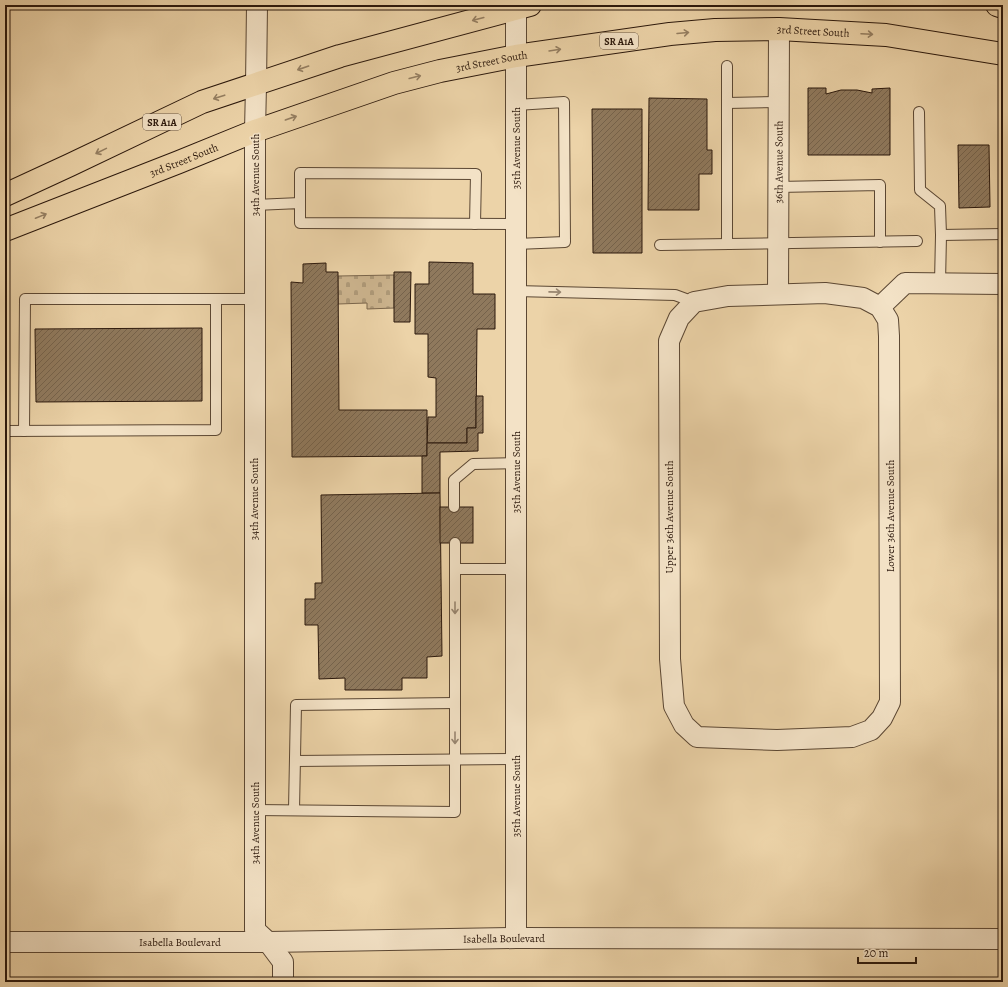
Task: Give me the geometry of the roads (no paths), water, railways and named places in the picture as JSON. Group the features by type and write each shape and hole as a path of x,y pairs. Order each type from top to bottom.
{"main road":[{"path":"997,5 1003,7"},
{"name":"SR A1A","path":"5,195 202,102 340,56 520,7"},
{"name":"3rd Street South","path":"5,230 179,162 255,130 394,83 440,71 516,56 670,34 715,30 779,29 886,35 1003,54"}],"street":[{"name":"34th Avenue South","path":"256,5 254,204 255,930 268,942 283,962 283,982"},
{"name":"35th Avenue South","path":"516,938 516,56 520,7"},
{"name":"36th Avenue South","path":"778,294 779,29"},
{"path":"694,302 728,296 825,293 863,298 880,307 905,283 1003,284"},
{"name":"Upper 36th Avenue South","path":"694,302 679,318 669,341 670,659 674,706 684,725 697,737 777,740"},
{"name":"Lower 36th Avenue South","path":"777,740 852,737 871,730 882,718 890,702 889,336 888,320 880,307"},
{"name":"Isabella Boulevard","path":"5,942 268,942 516,938 1003,939"}],"lane":[{"path":"726,66 727,244"},
{"path":"516,105 564,102 565,234 565,242 516,244"},
{"path":"727,103 779,102"},
{"path":"919,112 920,190 940,206 940,283"},
{"path":"475,224 476,174 300,173 300,223 475,224 516,224"},
{"path":"778,187 880,185 880,242"},
{"path":"254,204 300,203"},
{"path":"941,235 1003,234"},
{"path":"660,245 917,241"},
{"path":"516,291 675,295 694,302"},
{"path":"24,431 25,299 254,299"},
{"path":"5,431 216,430 216,299"},
{"path":"454,507 454,480 472,464 516,463"},
{"path":"254,810 455,812 454,543"},
{"path":"455,569 516,569"},
{"path":"294,810 296,705 455,704"},
{"path":"295,760 516,759"}]}
